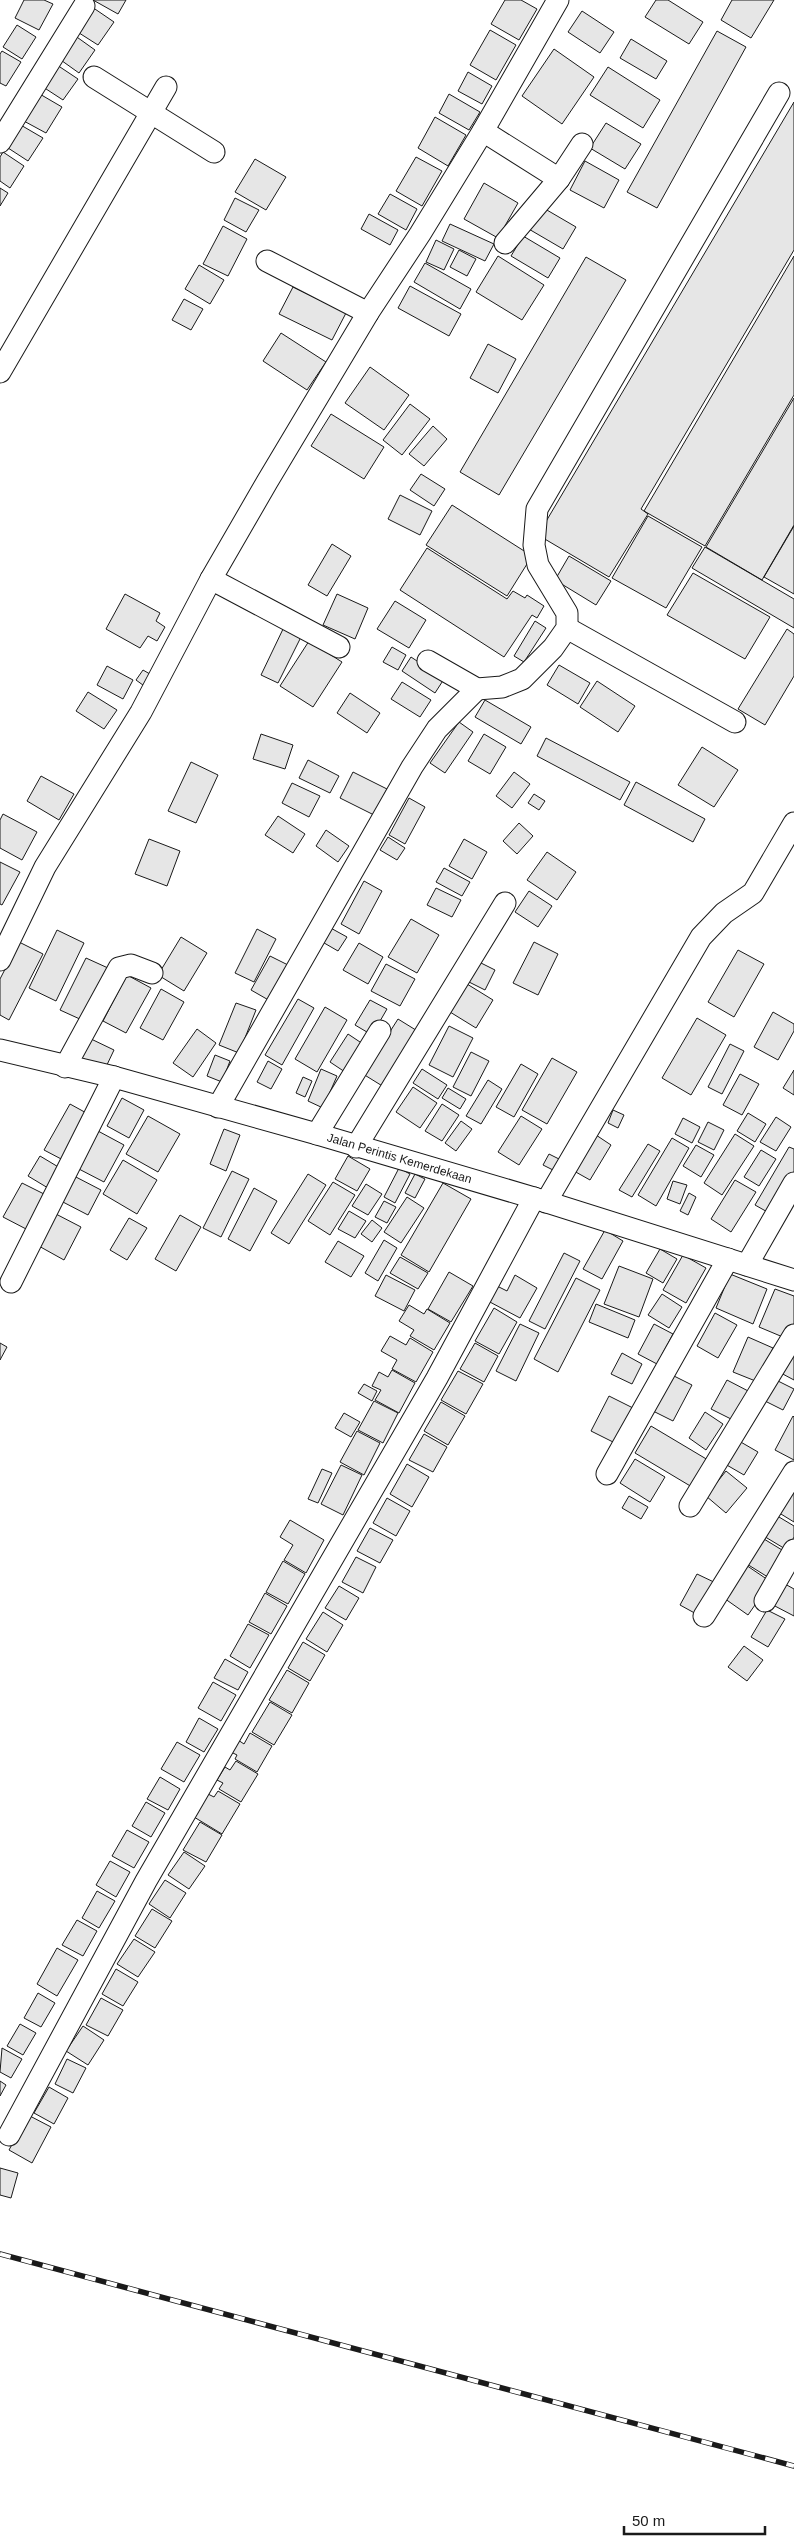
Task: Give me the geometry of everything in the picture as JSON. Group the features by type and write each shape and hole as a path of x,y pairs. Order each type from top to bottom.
{"street":[{"path":"0,960 45,866 141,712 211,579 368,313 420,234 483,131 558,0"},
{"path":"0,142 84,6"},
{"path":"94,77 214,152"},
{"path":"0,372 166,87"},
{"path":"428,661 477,689 502,687 522,679 553,648 568,628 567,613 538,565 534,545 537,509 778,94"},
{"path":"483,131 559,179"},
{"path":"505,243 559,179 582,144"},
{"path":"267,261 368,313"},
{"path":"211,579 338,647"},
{"path":"568,628 735,722"},
{"path":"218,1107 412,767 437,729 477,689"},
{"path":"9,2135 146,1881 540,1200 701,937 724,913 753,893 794,824"},
{"path":"356,1147 505,903"},
{"path":"65,1067 118,968 131,965 152,973"},
{"path":"317,1134 380,1030"},
{"name":"Jalan Perintis Kemerdekaan","path":"0,1050 65,1067 114,1077 317,1134 540,1200 794,1280"},
{"path":"11,1282 114,1077"},
{"path":"607,1474 738,1262 794,1184"},
{"path":"690,1506 794,1335"},
{"path":"704,1616 794,1472"},
{"path":"766,1601 794,1550"}],"building":[{"path":"24,0 44,0 53,4 39,30 15,18"},
{"path":"93,0 126,0 118,14"},
{"path":"505,0 521,0 537,9 519,40 491,24"},
{"path":"656,0 668,0 703,22 689,44 645,17"},
{"path":"732,0 774,0 751,38 721,20"},
{"path":"92,7 114,22 98,45 76,31"},
{"path":"582,11 614,32 600,53 568,32"},
{"path":"17,25 36,37 22,59 3,47"},
{"path":"490,30 516,45 496,80 470,65"},
{"path":"717,31 746,47 657,208 627,192"},
{"path":"74,35 95,50 79,73 58,58"},
{"path":"631,39 667,61 656,79 620,58"},
{"path":"554,49 594,77 562,124 522,96"},
{"path":"2,51 21,62 6,86 0,83 0,54"},
{"path":"54,63 78,79 63,100 40,85"},
{"path":"608,67 660,100 643,128 590,95"},
{"path":"468,72 492,86 482,104 458,91"},
{"path":"38,93 62,107 46,133 22,120"},
{"path":"449,94 480,112 469,130 439,113"},
{"path":"794,102 794,250 641,509 648,514 609,577 538,535"},
{"path":"435,117 466,135 448,166 418,148"},
{"path":"606,123 641,144 625,169 590,148"},
{"path":"19,124 43,138 28,161 5,146"},
{"path":"3,152 24,166 10,188 0,181 0,157"},
{"path":"416,157 442,171 422,206 396,191"},
{"path":"255,159 286,177 266,210 235,192"},
{"path":"585,161 619,180 604,208 570,190"},
{"path":"484,183 518,203 498,238 464,219"},
{"path":"0,188 8,193 0,206"},
{"path":"390,194 417,209 406,230 378,214"},
{"path":"235,198 259,210 246,232 224,220"},
{"path":"540,206 576,227 563,249 527,228"},
{"path":"369,214 398,230 390,245 361,229"},
{"path":"450,224 494,244 485,261 442,241"},
{"path":"223,226 247,239 228,276 203,264"},
{"path":"523,236 560,258 548,278 511,256"},
{"path":"436,240 454,249 444,270 426,262"},
{"path":"459,250 476,259 467,276 450,267"},
{"path":"498,256 544,285 522,320 476,292"},
{"path":"794,256 794,395 705,546 644,511"},
{"path":"586,257 626,280 499,495 460,472"},
{"path":"425,263 471,289 460,309 414,282"},
{"path":"199,265 224,280 210,304 185,289"},
{"path":"410,286 461,314 449,336 398,308"},
{"path":"293,287 346,313 332,340 279,314"},
{"path":"184,299 203,309 191,330 172,320"},
{"path":"281,333 326,362 307,390 263,361"},
{"path":"488,344 516,359 498,393 470,378"},
{"path":"370,367 409,395 384,430 345,403"},
{"path":"794,398 794,525 762,580 706,547"},
{"path":"410,404 430,419 402,455 383,440"},
{"path":"331,414 384,447 364,479 311,446"},
{"path":"433,426 447,439 424,466 409,454"},
{"path":"421,474 445,489 434,506 410,490"},
{"path":"400,495 432,511 420,535 388,519"},
{"path":"452,505 532,556 507,596 426,545"},
{"path":"648,516 702,547 666,608 612,578"},
{"path":"794,526 794,594 764,577"},
{"path":"332,544 351,556 327,596 308,585"},
{"path":"705,547 794,599 794,628 692,568"},
{"path":"427,548 507,599 513,591 525,598 527,595 544,606 537,618 532,615 504,657 400,590"},
{"path":"569,556 611,581 596,605 555,580"},
{"path":"693,573 770,617 745,659 667,615"},
{"path":"125,594 160,613 156,621 165,627 157,641 148,636 140,648 106,629"},
{"path":"337,594 368,608 355,639 323,625"},
{"path":"395,601 426,620 409,648 377,629"},
{"path":"535,621 546,628 524,662 514,656"},
{"path":"284,627 302,635 278,683 261,675"},
{"path":"787,629 794,634 794,676 765,725 738,709"},
{"path":"309,641 342,662 313,707 280,686"},
{"path":"392,647 406,655 398,670 383,662"},
{"path":"411,657 444,679 435,693 402,671"},
{"path":"559,665 590,683 578,704 547,685"},
{"path":"107,666 133,680 123,699 97,685"},
{"path":"143,670 155,677 147,688 136,680"},
{"path":"597,681 635,706 618,732 580,707"},
{"path":"402,682 431,700 420,717 391,699"},
{"path":"88,692 117,710 104,729 76,711"},
{"path":"350,693 380,713 367,733 337,713"},
{"path":"485,700 531,727 521,744 475,717"},
{"path":"459,722 473,732 445,773 430,763"},
{"path":"261,734 293,745 285,769 253,759"},
{"path":"484,734 506,747 490,774 468,761"},
{"path":"546,738 630,782 620,800 537,756"},
{"path":"702,747 738,770 714,807 678,785"},
{"path":"308,760 339,776 330,793 299,778"},
{"path":"191,762 218,775 196,823 168,811"},
{"path":"353,772 387,789 374,815 340,798"},
{"path":"514,772 530,784 512,808 496,796"},
{"path":"41,776 74,794 59,820 27,801"},
{"path":"636,782 705,819 693,842 624,805"},
{"path":"292,783 320,796 309,817 282,803"},
{"path":"534,794 545,801 539,810 528,803"},
{"path":"409,798 425,807 405,844 389,835"},
{"path":"3,814 37,832 22,860 0,848 0,820"},
{"path":"278,816 305,834 293,853 265,835"},
{"path":"519,823 533,836 517,854 503,841"},
{"path":"326,830 349,846 338,862 316,846"},
{"path":"388,837 405,848 397,860 380,850"},
{"path":"149,839 180,851 167,886 135,874"},
{"path":"464,839 487,852 472,879 449,866"},
{"path":"547,852 576,872 557,900 527,880"},
{"path":"0,862 20,872 2,905 0,904"},
{"path":"444,868 470,882 462,896 436,882"},
{"path":"364,881 382,891 359,934 341,924"},
{"path":"436,888 461,900 452,917 427,905"},
{"path":"529,891 552,906 538,927 515,912"},
{"path":"411,919 439,935 417,973 388,957"},
{"path":"327,926 347,937 338,951 319,940"},
{"path":"257,929 276,939 254,982 235,973"},
{"path":"57,930 84,943 56,1001 29,988"},
{"path":"181,937 207,953 184,991 158,975"},
{"path":"19,942 43,954 9,1020 0,1015 0,979"},
{"path":"534,942 558,954 538,995 513,983"},
{"path":"359,943 383,957 368,984 343,970"},
{"path":"738,950 764,964 734,1017 708,1002"},
{"path":"270,956 292,967 272,1002 251,990"},
{"path":"86,958 108,968 82,1020 60,1010"},
{"path":"477,961 495,970 485,990 467,981"},
{"path":"386,964 415,979 400,1006 371,991"},
{"path":"127,975 151,988 126,1033 103,1021"},
{"path":"467,984 493,1000 476,1028 450,1012"},
{"path":"161,989 184,1002 163,1040 140,1028"},
{"path":"298,999 314,1008 282,1065 265,1055"},
{"path":"370,1000 387,1009 372,1035 355,1025"},
{"path":"236,1003 256,1010 239,1053 219,1045"},
{"path":"325,1007 347,1020 317,1072 295,1059"},
{"path":"773,1012 794,1024 794,1031 778,1060 754,1047"},
{"path":"697,1018 726,1035 691,1095 662,1078"},
{"path":"398,1019 419,1032 384,1087 363,1074"},
{"path":"449,1026 473,1038 453,1077 429,1065"},
{"path":"197,1029 216,1043 193,1077 173,1063"},
{"path":"348,1034 366,1046 348,1074 330,1062"},
{"path":"89,1038 114,1050 105,1069 80,1057"},
{"path":"730,1044 744,1051 722,1094 708,1087"},
{"path":"471,1052 489,1061 471,1096 453,1087"},
{"path":"215,1055 230,1061 222,1082 207,1076"},
{"path":"552,1058 577,1072 547,1124 522,1110"},
{"path":"268,1061 282,1069 271,1089 257,1082"},
{"path":"521,1064 538,1074 514,1117 496,1107"},
{"path":"321,1069 337,1076 323,1108 308,1101"},
{"path":"422,1069 447,1085 438,1099 413,1083"},
{"path":"794,1070 794,1095 783,1088"},
{"path":"740,1074 759,1084 742,1115 723,1105"},
{"path":"303,1077 312,1081 305,1097 296,1093"},
{"path":"488,1080 502,1089 481,1124 466,1116"},
{"path":"413,1087 437,1103 420,1128 396,1112"},
{"path":"448,1088 466,1099 460,1109 442,1098"},
{"path":"122,1098 144,1110 129,1138 107,1126"},
{"path":"70,1104 90,1115 65,1161 44,1150"},
{"path":"442,1104 459,1115 442,1141 425,1131"},
{"path":"613,1110 624,1115 618,1128 608,1123"},
{"path":"748,1113 766,1124 755,1142 737,1131"},
{"path":"148,1116 180,1134 158,1172 126,1154"},
{"path":"521,1116 542,1129 519,1165 498,1152"},
{"path":"776,1117 791,1127 776,1151 760,1142"},
{"path":"683,1118 700,1127 692,1143 675,1134"},
{"path":"461,1121 472,1129 456,1151 445,1143"},
{"path":"708,1122 724,1130 714,1150 698,1142"},
{"path":"224,1129 240,1135 226,1171 210,1164"},
{"path":"98,1131 124,1145 104,1182 77,1168"},
{"path":"735,1134 754,1146 722,1195 704,1183"},
{"path":"596,1135 611,1145 590,1180 574,1171"},
{"path":"672,1138 689,1148 656,1206 638,1195"},
{"path":"648,1144 660,1151 632,1197 619,1190"},
{"path":"696,1145 714,1155 701,1177 683,1166"},
{"path":"789,1147 794,1149 794,1175 771,1214 755,1205"},
{"path":"761,1150 776,1159 759,1186 744,1177"},
{"path":"549,1154 561,1160 555,1171 543,1165"},
{"path":"40,1156 65,1171 53,1191 28,1176"},
{"path":"348,1156 370,1169 357,1191 335,1179"},
{"path":"123,1160 157,1180 137,1214 103,1194"},
{"path":"399,1168 410,1174 395,1203 384,1197"},
{"path":"232,1171 249,1179 221,1237 203,1228"},
{"path":"308,1174 326,1185 289,1244 271,1233"},
{"path":"415,1174 425,1179 415,1198 405,1193"},
{"path":"74,1176 101,1190 88,1215 61,1201"},
{"path":"735,1180 756,1192 731,1232 711,1219"},
{"path":"673,1181 687,1185 680,1204 667,1199"},
{"path":"333,1182 355,1195 330,1235 308,1221"},
{"path":"22,1183 46,1195 28,1230 3,1217"},
{"path":"443,1183 471,1199 429,1272 401,1255"},
{"path":"366,1184 382,1194 368,1215 352,1206"},
{"path":"254,1188 277,1201 250,1251 228,1239"},
{"path":"689,1193 696,1197 688,1215 680,1211"},
{"path":"407,1197 424,1208 401,1243 384,1232"},
{"path":"384,1201 396,1207 387,1223 375,1217"},
{"path":"349,1211 366,1221 355,1238 338,1229"},
{"path":"54,1213 81,1227 64,1260 37,1245"},
{"path":"180,1215 201,1227 176,1271 155,1259"},
{"path":"129,1218 147,1228 127,1260 110,1250"},
{"path":"372,1220 382,1228 372,1242 361,1234"},
{"path":"605,1230 623,1241 602,1279 583,1269"},
{"path":"384,1240 397,1248 378,1281 365,1273"},
{"path":"338,1241 364,1256 351,1277 325,1262"},
{"path":"660,1249 677,1259 663,1283 646,1273"},
{"path":"564,1253 580,1261 545,1329 529,1321"},
{"path":"683,1255 706,1268 686,1303 663,1290"},
{"path":"400,1257 428,1273 418,1289 390,1273"},
{"path":"619,1266 653,1279 639,1317 604,1304"},
{"path":"449,1272 473,1286 451,1322 428,1309"},
{"path":"730,1274 767,1289 753,1324 716,1308"},
{"path":"386,1275 415,1290 404,1311 375,1296"},
{"path":"515,1275 537,1288 520,1318 488,1301 497,1286 507,1291"},
{"path":"576,1278 600,1290 558,1372 534,1359"},
{"path":"775,1289 794,1296 794,1330 790,1340 759,1327"},
{"path":"662,1294 682,1307 669,1328 648,1315"},
{"path":"596,1304 635,1320 628,1338 589,1322"},
{"path":"409,1305 424,1314 427,1309 450,1323 434,1350 410,1336 414,1330 399,1321"},
{"path":"494,1308 517,1322 499,1354 475,1341"},
{"path":"715,1313 737,1325 718,1358 697,1346"},
{"path":"520,1324 539,1333 516,1381 496,1371"},
{"path":"654,1324 673,1334 657,1364 638,1354"},
{"path":"390,1336 406,1345 410,1338 433,1352 416,1382 392,1369 397,1360 381,1351"},
{"path":"748,1337 773,1348 758,1382 733,1372"},
{"path":"0,1343 7,1347 0,1360"},
{"path":"475,1343 498,1356 484,1382 460,1369"},
{"path":"622,1353 642,1364 632,1384 611,1374"},
{"path":"794,1353 794,1380 779,1372"},
{"path":"392,1370 415,1383 399,1413 375,1400 381,1390 372,1386 379,1372 388,1377"},
{"path":"458,1371 483,1384 466,1414 441,1400"},
{"path":"670,1374 692,1385 673,1421 651,1410"},
{"path":"774,1379 794,1389 783,1410 763,1400"},
{"path":"727,1380 752,1393 737,1422 711,1409"},
{"path":"364,1384 377,1391 372,1401 358,1393"},
{"path":"609,1396 635,1409 617,1444 591,1431"},
{"path":"374,1401 398,1413 383,1443 358,1430"},
{"path":"441,1402 465,1416 448,1445 424,1431"},
{"path":"705,1412 723,1424 706,1450 689,1438"},
{"path":"344,1413 360,1422 351,1437 335,1428"},
{"path":"794,1417 794,1460 775,1450"},
{"path":"651,1426 708,1460 692,1487 635,1453"},
{"path":"357,1431 380,1443 364,1475 340,1462"},
{"path":"424,1434 447,1447 433,1472 409,1460"},
{"path":"739,1441 758,1452 744,1475 725,1464"},
{"path":"635,1459 665,1477 650,1502 620,1483"},
{"path":"407,1464 429,1477 412,1507 390,1494"},
{"path":"341,1465 362,1475 343,1515 321,1504"},
{"path":"322,1469 332,1473 318,1503 308,1499"},
{"path":"726,1471 747,1488 726,1513 706,1496"},
{"path":"794,1485 794,1522 776,1511"},
{"path":"629,1496 648,1507 641,1519 622,1508"},
{"path":"387,1498 410,1511 396,1536 373,1523"},
{"path":"774,1514 794,1526 794,1537 787,1550 762,1535"},
{"path":"290,1520 324,1540 306,1573 284,1560 293,1545 280,1537"},
{"path":"370,1528 393,1540 380,1563 357,1551"},
{"path":"759,1536 787,1553 771,1579 742,1561"},
{"path":"356,1557 376,1567 363,1593 342,1582"},
{"path":"283,1561 305,1574 288,1604 266,1592"},
{"path":"743,1563 771,1582 748,1615 721,1596"},
{"path":"697,1574 718,1584 700,1616 680,1605"},
{"path":"785,1584 794,1589 794,1616 773,1605"},
{"path":"339,1586 359,1598 346,1620 325,1608"},
{"path":"265,1593 287,1606 271,1634 249,1622"},
{"path":"767,1610 785,1619 768,1647 751,1637"},
{"path":"323,1612 343,1625 327,1652 306,1639"},
{"path":"248,1624 269,1635 250,1668 230,1656"},
{"path":"303,1642 325,1655 310,1681 288,1668"},
{"path":"744,1646 763,1660 747,1681 728,1667"},
{"path":"225,1659 248,1672 238,1690 214,1678"},
{"path":"287,1670 309,1683 292,1713 269,1700"},
{"path":"213,1682 236,1695 221,1721 198,1708"},
{"path":"270,1702 292,1715 274,1745 252,1732"},
{"path":"199,1718 218,1729 204,1752 186,1742"},
{"path":"250,1733 272,1746 257,1772 235,1759 237,1755 231,1752 238,1740 244,1744"},
{"path":"177,1742 200,1755 184,1782 161,1769"},
{"path":"236,1761 258,1774 241,1802 219,1789 223,1783 217,1780 225,1767 230,1770"},
{"path":"160,1777 180,1789 168,1810 147,1799"},
{"path":"218,1791 240,1804 222,1834 194,1817 208,1794 214,1797"},
{"path":"146,1802 165,1813 151,1837 132,1826"},
{"path":"200,1822 222,1835 206,1862 183,1850"},
{"path":"127,1830 149,1842 134,1868 112,1856"},
{"path":"184,1852 205,1866 189,1889 168,1875"},
{"path":"110,1861 130,1872 116,1897 96,1885"},
{"path":"165,1880 186,1893 170,1918 149,1904"},
{"path":"97,1891 115,1901 99,1928 82,1918"},
{"path":"152,1909 172,1921 155,1948 135,1936"},
{"path":"77,1920 97,1931 83,1956 62,1945"},
{"path":"134,1939 155,1952 138,1977 117,1964"},
{"path":"57,1948 78,1960 57,1996 37,1984"},
{"path":"116,1969 138,1982 123,2006 102,1994"},
{"path":"38,1993 55,2003 41,2027 24,2018"},
{"path":"101,1998 123,2010 108,2036 86,2025"},
{"path":"20,2024 36,2033 23,2055 7,2046"},
{"path":"83,2026 104,2040 88,2065 66,2051"},
{"path":"2,2048 22,2059 11,2078 0,2072"},
{"path":"67,2059 86,2068 73,2093 55,2084"},
{"path":"0,2081 6,2085 0,2096"},
{"path":"49,2087 68,2098 54,2124 34,2113"},
{"path":"28,2115 51,2127 32,2163 9,2150"},
{"path":"0,2168 18,2173 11,2198 0,2195"}],"railway":[{"path":"0,2254 794,2466"}]}
